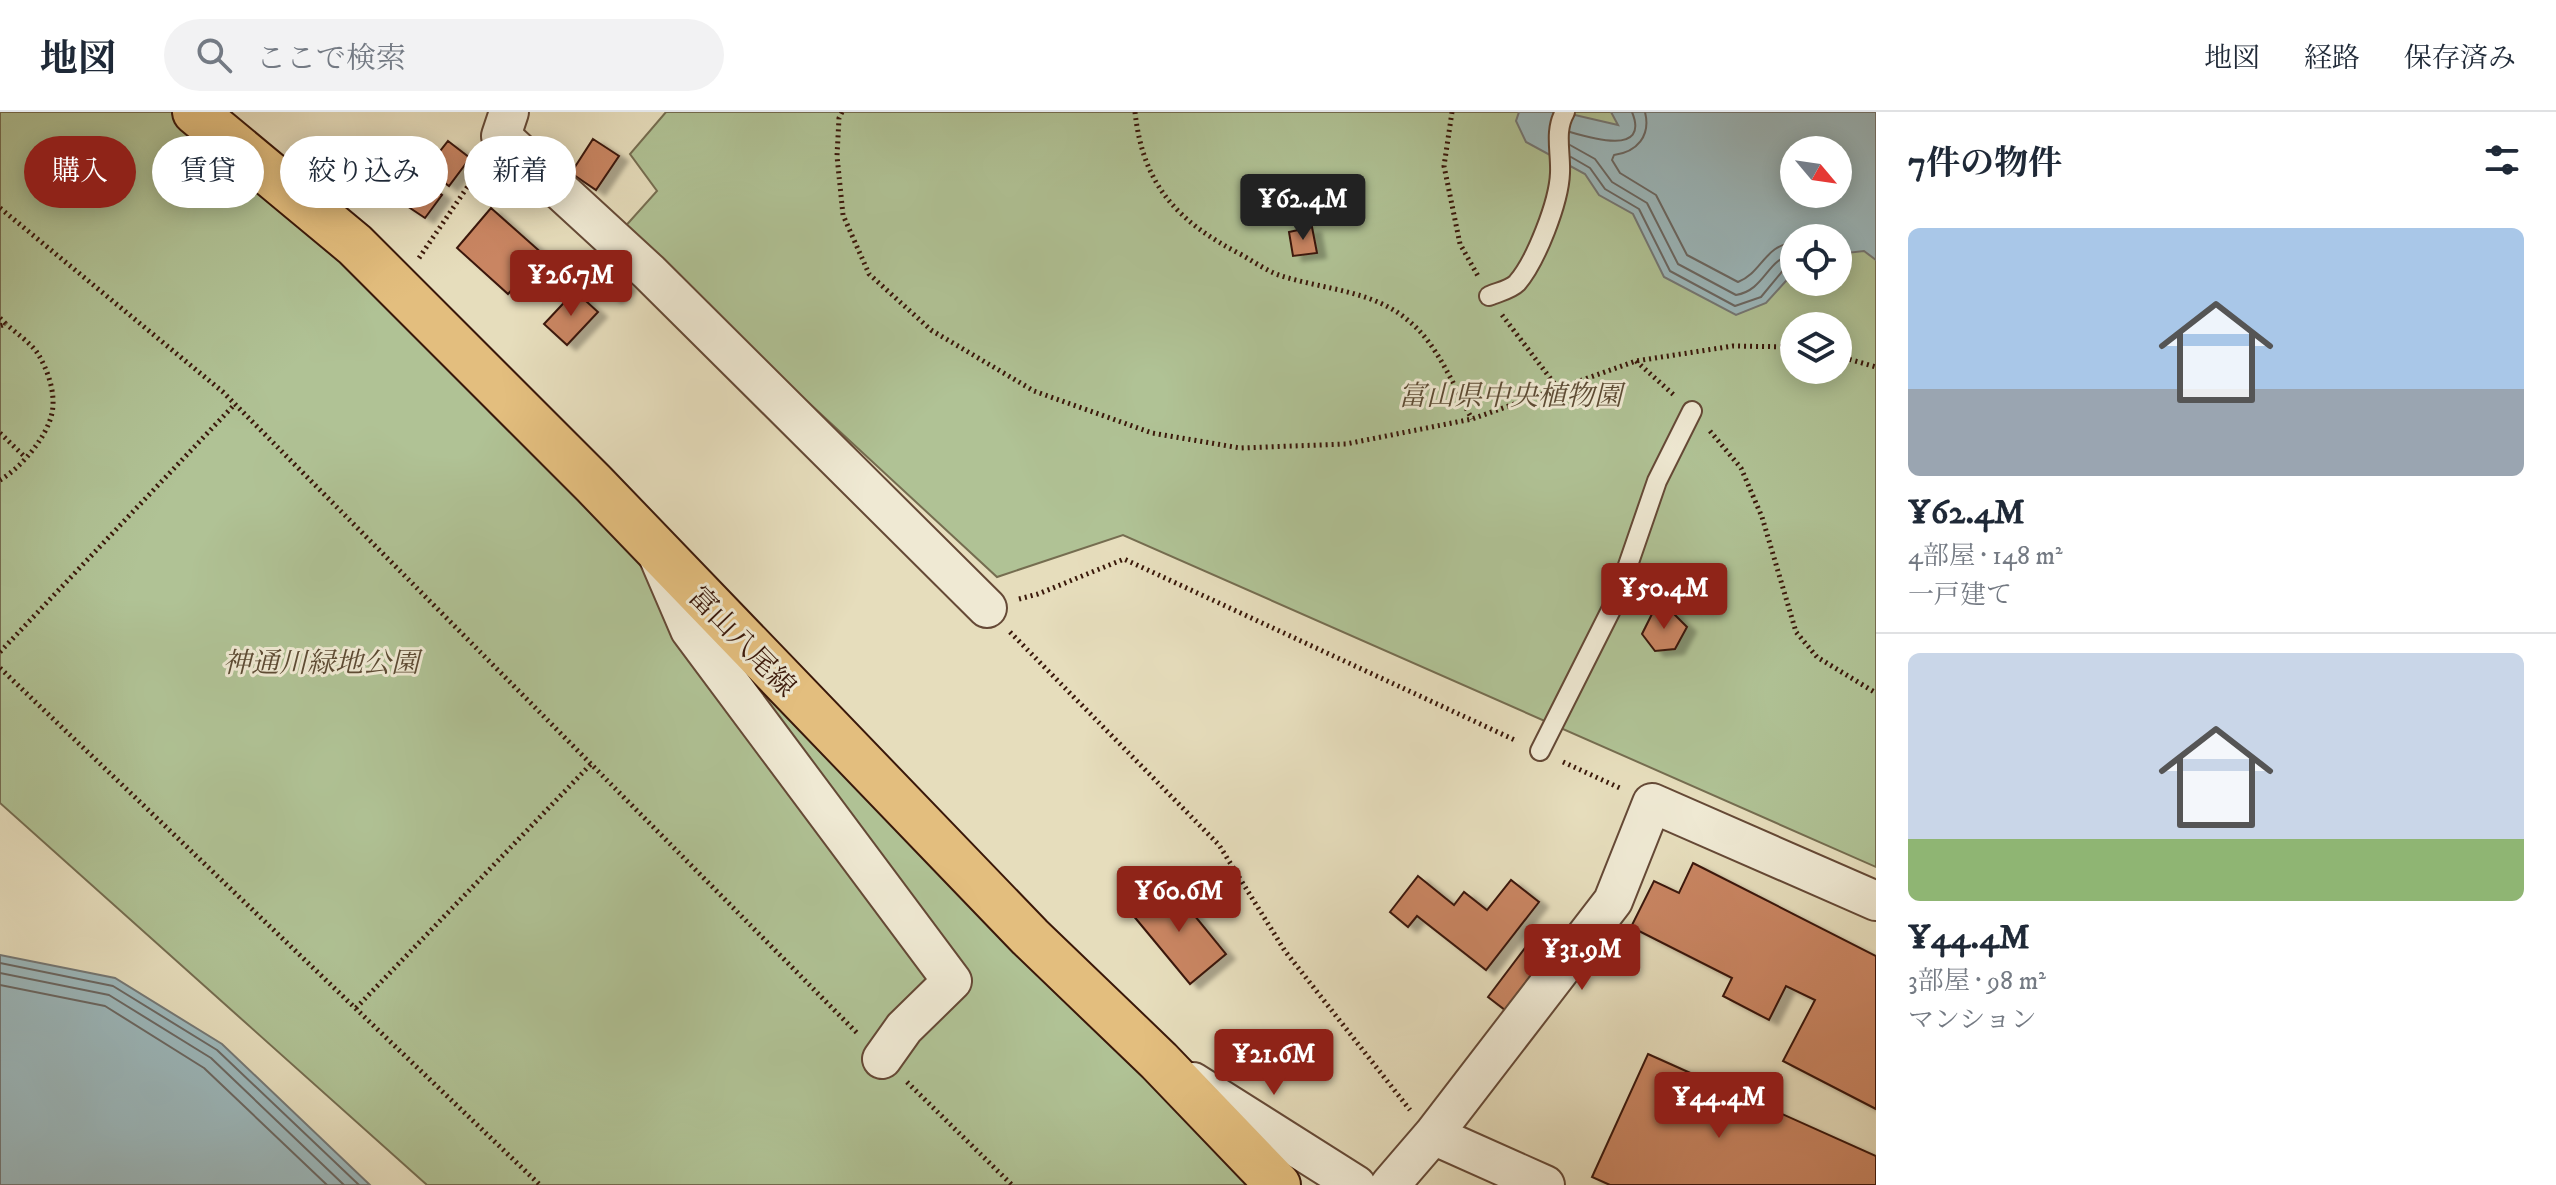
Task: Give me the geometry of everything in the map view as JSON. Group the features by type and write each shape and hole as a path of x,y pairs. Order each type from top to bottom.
{"main road":[{"name":"富山八尾線","path":"195,112 355,245 594,484 1030,937 1159,1061 1278,1185"}],"street":[{"path":"505,124 649,272 987,608"},
{"path":"657,552 690,630 952,981 904,1028 882,1059"},
{"path":"1390,1185 1433,1135 1613,901 1652,803 1876,901"},
{"path":"1159,1061 1356,1185"},
{"path":"1433,1135 1545,1185"}],"lane":[{"path":"1489,296 1515,286 1531,263 1548,221 1560,177 1558,124 1565,112"},
{"path":"1540,751 1616,600 1657,481 1692,411"}],"path":[{"path":"842,112 837,156 843,215 869,274 931,330 1034,391 1152,433 1240,448 1346,444 1472,419 1636,361 1733,346 1780,347"},
{"path":"1135,112 1147,168 1172,207 1212,240 1282,276 1369,297 1409,321 1427,339 1472,419"},
{"path":"1452,112 1444,166 1460,244 1489,296 1557,387"},
{"path":"417,261 505,124"},
{"path":"0,208 235,404 882,1059 1012,1185"},
{"path":"0,318 3,325 37,352 51,383 52,413 36,447 11,474 0,480"},
{"path":"1852,360 1876,367"},
{"path":"1636,361 1692,411 1741,468 1762,517 1796,632 1817,657 1876,693"},
{"path":"0,652 235,404"},
{"path":"0,433 26,458"},
{"path":"1433,1135 1417,1119 1285,951 1219,845 987,608 1038,594 1124,559 1652,803"},
{"path":"0,668 540,1185"},
{"path":"356,1008 591,764"}],"green space":[{"name":"神通川緑地公園","path":"0,112 195,112 219,136 152,136 152,208 264,208 264,180 280,196 280,208 292,208 1278,1185 427,1185 0,803"},
{"name":"富山県中央植物園","path":"666,112 1876,112 1876,867 1123,535 997,577 622,230 657,191 630,154"}],"water":[{"path":"1519,112 1562,112 1618,125 1611,112 1876,112 1876,260 1864,251 1852,252 1852,224 1780,224 1780,288 1766,303 1736,315 1664,277 1633,214 1599,195 1585,174 1526,142 1516,121"},
{"path":"0,955 115,978 222,1044 370,1185 0,1185"}],"building":[{"path":"593,139 619,156 596,190 576,176 576,165"},
{"path":"448,141 464,153 464,166 449,186"},
{"path":"410,208 432,208 425,218"},
{"path":"491,208 544,255 508,294 457,248"},
{"path":"1312,227 1317,253 1293,256 1289,232"},
{"path":"607,263 627,286 613,298 593,276"},
{"path":"575,291 598,312 567,345 544,324"},
{"path":"1671,611 1687,627 1675,649 1655,651 1642,634 1652,614"},
{"path":"1693,863 1876,956 1876,1109 1783,1061 1815,1000 1786,986 1769,1020 1723,996 1732,978 1631,927 1654,881 1679,893"},
{"path":"1418,876 1454,905 1464,892 1487,910 1511,880 1539,902 1486,970 1417,916 1408,927 1390,912"},
{"path":"1168,883 1226,954 1190,984 1132,914"},
{"path":"1531,940 1548,953 1505,1010 1488,997"},
{"path":"1648,1054 1876,1156 1876,1185 1610,1185 1592,1177"}]}
